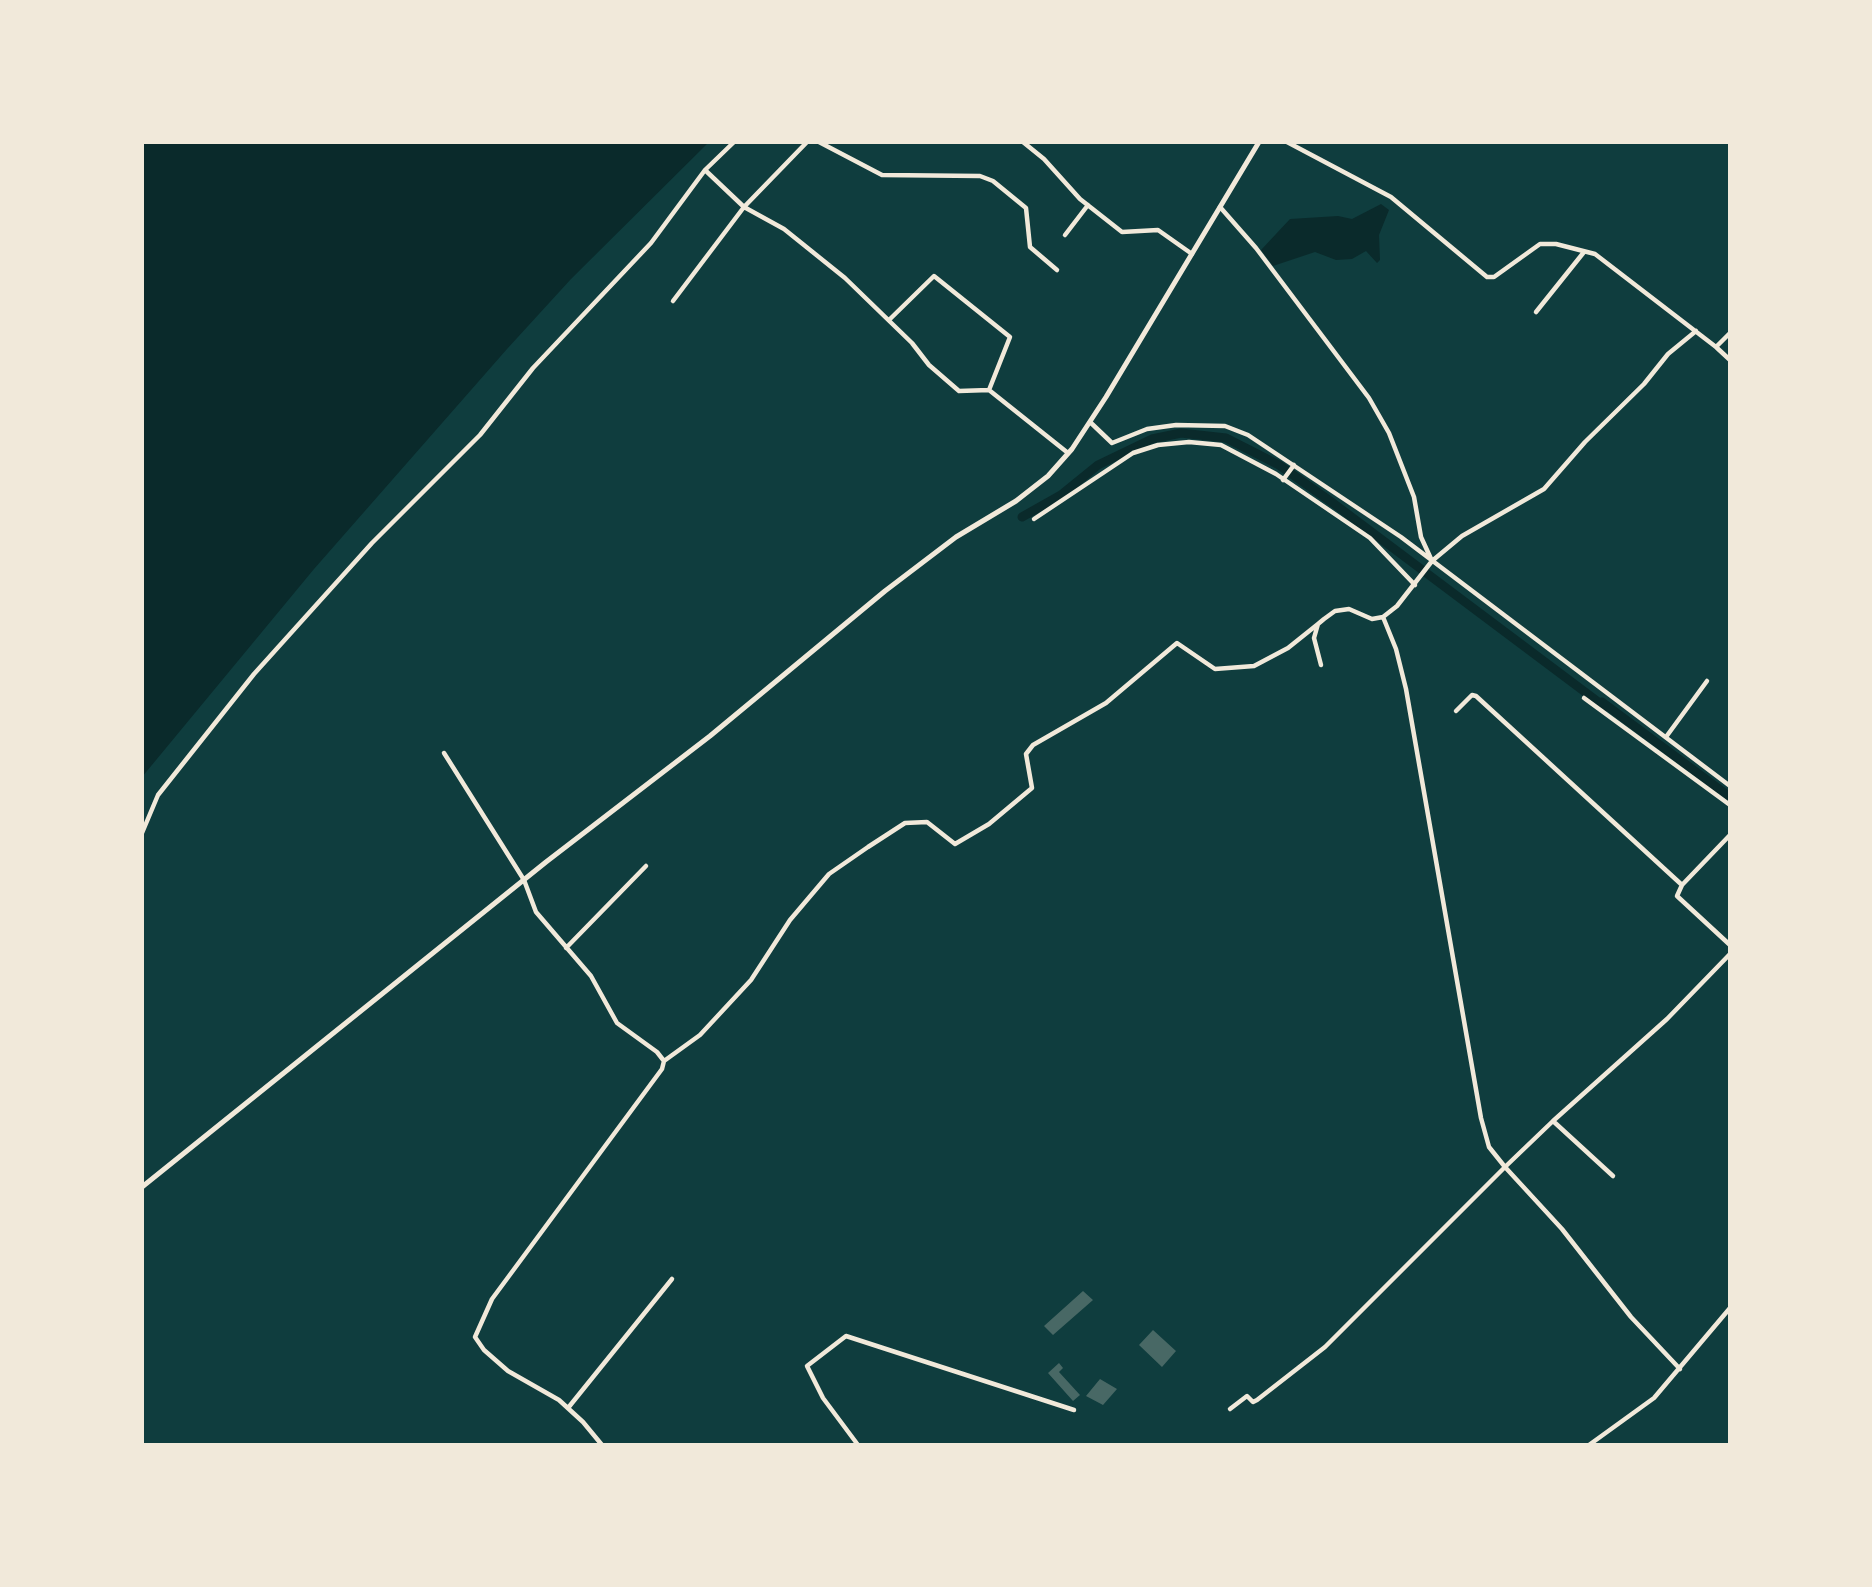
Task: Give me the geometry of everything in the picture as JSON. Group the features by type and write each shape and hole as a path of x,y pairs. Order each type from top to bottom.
{"street":[{"path":"142,834 158,795 254,674 372,543 480,435 533,368 651,243 705,170 733,142"},
{"path":"673,301 744,206 807,142"},
{"path":"819,142 882,174 980,176 993,181 1026,208 1030,247 1056,270"},
{"path":"1023,142 1088,205 1122,232 1158,230 1192,254"},
{"path":"142,1187 524,880 710,736 885,591 956,537 1016,500 1048,476 1069,453 1090,422 1259,142"},
{"path":"1287,142 1391,197 1487,277 1494,277 1540,244 1595,254 1730,360"},
{"path":"705,170 744,206 794,237 845,278 889,320 929,365 959,391 989,390 1069,453"},
{"path":"1065,235 1088,205"},
{"path":"1220,207 1256,248 1370,397 1389,433 1414,497 1420,537 1432,561"},
{"path":"1536,313 1584,252"},
{"path":"889,320 934,276 1010,337 989,390"},
{"path":"664,1061 700,1035 751,980 790,920 829,874 905,822 927,822 955,844 989,824 1032,788 1026,754 1033,745 1106,703 1177,643 1215,669 1254,666 1288,648 1335,611 1349,609 1372,619 1383,617 1420,580 1432,561 1462,536 1544,489 1585,442 1644,384 1668,354 1696,331"},
{"path":"1716,347 1730,333"},
{"path":"1090,422 1112,443 1146,429 1175,425 1224,426 1248,435 1401,537 1730,786"},
{"path":"1034,519 1133,453 1158,445 1189,442 1222,445 1284,479 1370,538 1415,585"},
{"path":"1284,479 1294,465"},
{"path":"1383,617 1396,649 1406,690 1481,1118 1489,1147 1562,1229 1631,1317 1680,1369"},
{"path":"1318,624 1314,638 1321,665"},
{"path":"1665,737 1707,681"},
{"path":"1456,711 1472,695 1476,696 1682,885"},
{"path":"1584,698 1730,805"},
{"path":"444,753 524,880 536,912 591,976 617,1023 657,1052 664,1061 663,1069 492,1299 475,1337 484,1350 508,1371 568,1408 602,1445"},
{"path":"1730,835 1682,885 1677,896 1730,945"},
{"path":"566,948 646,866"},
{"path":"1230,1409 1247,1396 1253,1402 1257,1400 1325,1347 1505,1167 1667,1019 1730,954"},
{"path":"1553,1121 1612,1176"},
{"path":"568,1408 672,1279"},
{"path":"1589,1445 1654,1398 1730,1308"},
{"path":"858,1445 823,1398 807,1366 846,1336 1074,1410"}],"water":[{"path":"142,142 709,142 571,279 507,349 314,569 142,777"},
{"path":"1381,204 1389,210 1379,235 1380,260 1377,263 1366,251 1352,259 1336,260 1315,252 1273,266 1261,250 1290,219 1338,216 1352,219"}],"building":[{"path":"1083,1291 1093,1300 1053,1335 1044,1326"},
{"path":"1153,1330 1176,1351 1162,1367 1139,1345"},
{"path":"1059,1363 1063,1368 1059,1372 1080,1395 1073,1401 1048,1373"},
{"path":"1100,1379 1117,1389 1103,1405 1086,1396"}],"waterway":[{"path":"1022,517 1061,495 1098,465 1152,439 1181,433 1226,438 1279,465 1333,503 1605,707"},
{"path":"1602,702 1730,797"}]}
